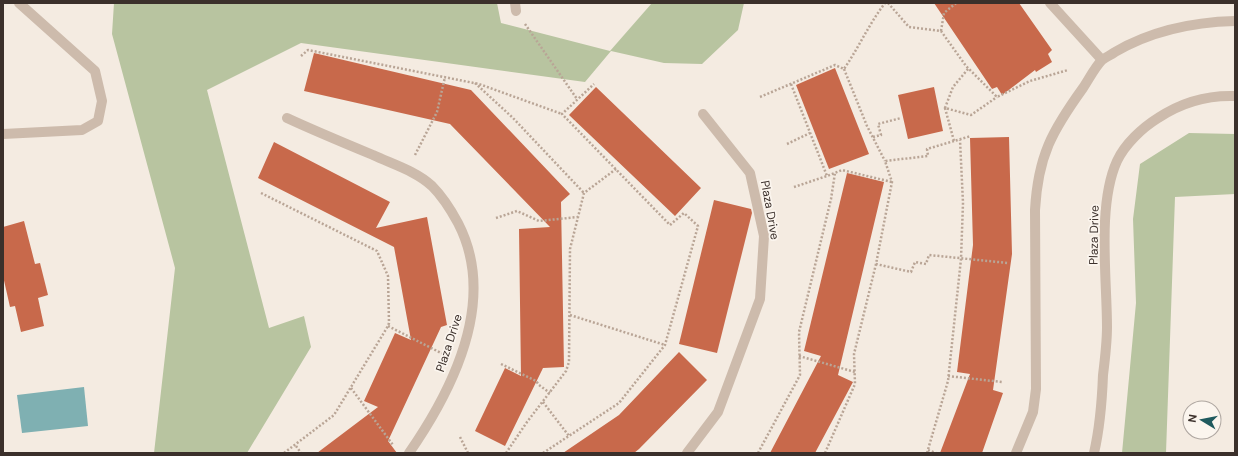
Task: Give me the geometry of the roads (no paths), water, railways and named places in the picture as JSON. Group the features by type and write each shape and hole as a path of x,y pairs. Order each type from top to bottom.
{"street":[{"path":"3,134 82,130 98,121 102,101 95,71 19,3"},
{"path":"1050,3 1102,60"},
{"path":"1016,453 1033,412 1036,389 1036,185 1041,161 1052,135 1065,112 1102,60 1126,46 1175,28 1222,21 1235,21"},
{"name":"Plaza Drive","path":"1094,453 1100,430 1107,328 1106,211 1110,182 1117,161 1128,144 1147,125 1167,112 1192,101 1216,96 1235,96"},
{"name":"Plaza Drive","path":"687,453 718,412 760,299 764,236 750,172 703,114"},
{"name":"Plaza Drive","path":"287,118 407,170 431,186 450,210 465,238 472,265 474,292 470,326 454,375 424,432 409,453"}],"water":[{"path":"84,387 88,426 22,433 17,395"}]}
